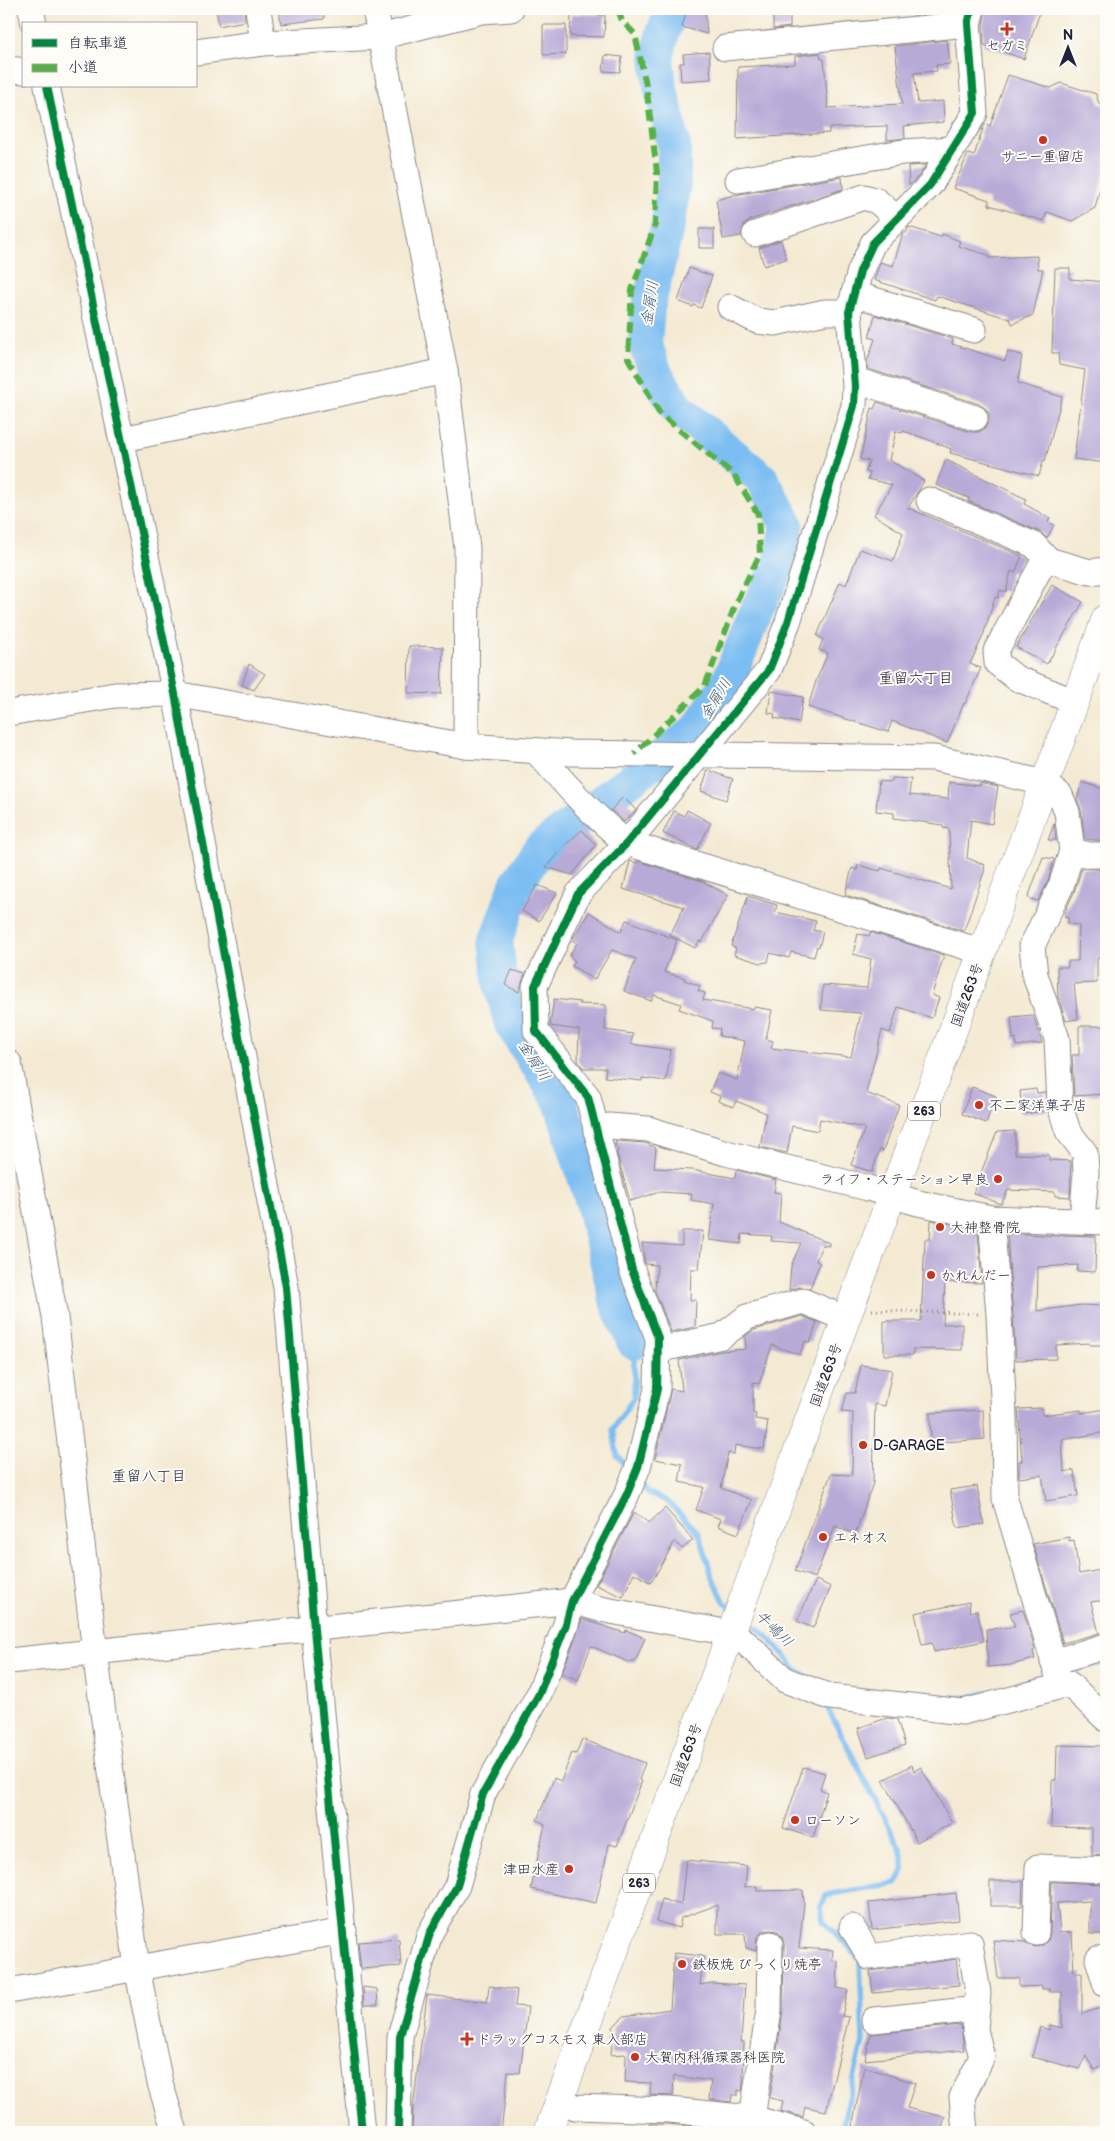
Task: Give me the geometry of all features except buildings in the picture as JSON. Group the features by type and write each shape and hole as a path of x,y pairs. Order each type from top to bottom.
{"highway":[{"name":"国道263号","path":"555,2122 730,1633 742,1605 1106,618"}],"street":[{"path":"31,9 34,22"},
{"path":"258,9 263,43"},
{"path":"375,9 445,371 467,548 466,746"},
{"path":"198,52 263,43 380,37 482,11 510,9"},
{"path":"398,2132 400,2036 430,1933 457,1886 483,1794 539,1694 566,1624 572,1601 628,1494 638,1467 657,1389 658,1338 632,1270 588,1097 536,1031 535,986 578,894 627,843 769,670 788,622 854,406 852,303 860,271 873,243 930,185 976,113 970,13 724,48"},
{"path":"9,69 22,71"},
{"path":"47,88 123,439 175,694 286,1287 314,1629 362,2132"},
{"path":"738,180 903,152 953,149"},
{"path":"755,234 864,196 877,201 898,219"},
{"path":"730,307 757,321 775,323 824,312 852,303 974,330"},
{"path":"123,439 445,371"},
{"path":"854,380 976,418"},
{"path":"929,500 1034,545 1046,557 1090,572 1106,570"},
{"path":"1046,557 996,651 997,663 1016,678 1075,702"},
{"path":"9,714 115,695 175,694 466,746 536,752 934,758 1045,784 1060,796 1067,812 1072,851 1061,886 1032,946 1035,975 1058,1039 1060,1106 1068,1131 1085,1153 1086,1173 1094,1221 991,1218 918,1203 726,1153 648,1129 609,1126 596,1131"},
{"path":"536,752 584,806 627,843 983,952"},
{"path":"1072,851 1089,855 1106,855"},
{"path":"9,1063 55,1317 95,1652 137,1968 160,2083 174,2132"},
{"path":"991,1218 999,1315 1004,1418 1005,1499 1061,1686"},
{"path":"657,1350 722,1336 747,1318 803,1301 849,1311"},
{"path":"9,1661 572,1601 600,1609 730,1633 744,1641 785,1680 830,1697 963,1712 1069,1684 1106,1719"},
{"path":"1053,1662 1106,1646"},
{"path":"1036,1933 1038,1867 1106,1870"},
{"path":"852,1927 870,1957 970,1943 978,1993 975,2030 982,2057 962,2097 965,2132"},
{"path":"9,1991 344,1931"},
{"path":"752,2118 769,2010 770,1944"},
{"path":"1106,1958 1098,1959 1106,1986"},
{"path":"874,2020 976,2009"},
{"path":"555,2122 576,2107 669,2110 752,2118 804,2132"}],"path":[{"path":"849,1311 999,1315"}],"waterway":[{"name":"金屑川","path":"634,1343 617,1304 592,1202 560,1101 511,1024 501,986 496,940 516,885 540,848 697,730 729,679 757,609 780,563 787,525 762,479 677,408 656,374 645,343 648,308 668,223 674,183 674,145 660,85 657,58 663,32 673,9"},
{"name":"牛嶋川","path":"630,1471 617,1455 613,1429 634,1397 634,1343"},
{"name":"牛嶋川","path":"639,1482 647,1492 667,1501 699,1533 712,1576 725,1603 733,1609"},
{"name":"牛嶋川","path":"744,1618 766,1635 800,1673 804,1675"},
{"name":"牛嶋川","path":"1062,1673 1106,1662"},
{"name":"牛嶋川","path":"935,1697 968,1698 986,1693"},
{"path":"826,1705 900,1848 903,1863 903,1871 896,1883 826,1895 821,1907 823,1921 860,1958 863,2041 841,2132"}],"marked path":[{"path":"618,9 622,21 635,34 646,85 657,172 655,225 632,290 628,358 660,414 734,475 758,514 760,554 737,600 705,686 634,754"}],"cycle path":[{"path":"398,2132 400,2036 430,1933 457,1886 483,1794 539,1694 566,1624 572,1601 627,1494 638,1467 657,1389 658,1338 632,1270 588,1097 536,1031 535,986 578,894 627,843 769,670 788,622 854,406 855,386 849,312 860,271 873,243 930,185 975,113 968,24 972,9"},
{"path":"47,88 175,694 286,1287 314,1629 362,2132"}],"place":[{"name":"セガミ","path":"1007,29"},
{"name":"サニー重留店","path":"1043,140"},
{"name":"不二家洋菓子店","path":"979,1105"},
{"name":"ライフ・ステーション早良","path":"998,1179"},
{"name":"大神整骨院","path":"940,1227"},
{"name":"かれんだー","path":"931,1275"},
{"name":"D-GARAGE","path":"863,1445"},
{"name":"エネオス","path":"823,1537"},
{"name":"ローソン","path":"795,1820"},
{"name":"津田水産","path":"569,1869"},
{"name":"鉄板焼 びっくり焼亭","path":"682,1964"},
{"name":"ドラッグコスモス 東入部店","path":"467,2039"},
{"name":"大賀内科循環器科医院","path":"635,2057"}],"district":[{"name":"重留六丁目","path":"916,678"},
{"name":"重留八丁目","path":"149,1476"}]}
